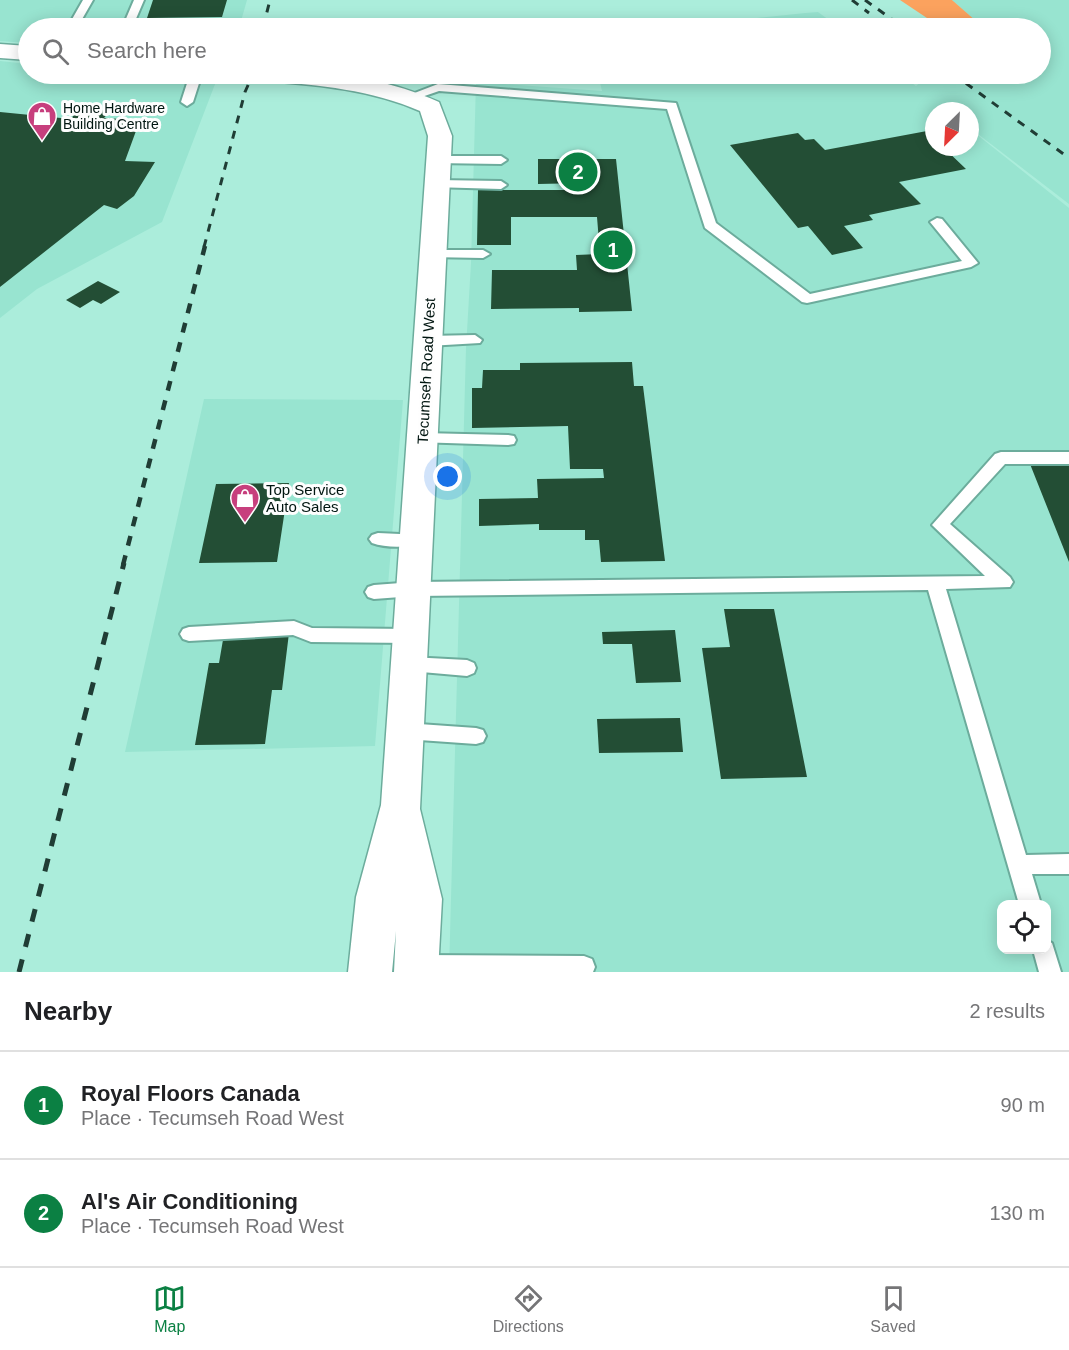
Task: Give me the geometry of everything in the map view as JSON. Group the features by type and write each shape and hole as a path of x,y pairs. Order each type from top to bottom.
{"main road":[{"path":"0,51 18,52"},
{"name":"Tecumseh Road West","path":"363,84 410,97 431,107 440,136 401,805 378,897 370,972"},
{"name":"Tecumseh Road West","path":"401,805 420,898 416,969"}],"lane":[{"path":"78,18 88,0"},
{"path":"131,18 139,0"},
{"path":"187,102 193,84"},
{"path":"410,97 438,87 672,106 710,225 807,299 971,263 937,222"},
{"path":"438,172 501,160"},
{"path":"438,172 501,184"},
{"path":"433,254 483,254"},
{"path":"428,341 475,340"},
{"path":"422,438 508,440"},
{"path":"374,592 414,589 1004,582 940,525 1001,458 1069,458"},
{"path":"378,539 416,539"},
{"path":"935,583 1029,900"},
{"path":"189,634 294,628 311,635 410,650 467,668"},
{"path":"405,731 476,736"},
{"path":"1018,865 1069,864"},
{"path":"1045,954 1050,972"},
{"path":"416,969 584,967"}],"shaded area":[{"path":"0,0 247,0 242,18 18,18 18,42 0,41"},
{"path":"900,0 952,0 973,18 927,18"},
{"path":"952,0 1069,0 1069,204 979,135 979,102 925,102 925,156 979,156 979,136 1069,208 1069,972 449,972 466,348 476,84 602,91 600,84 913,84 916,86 918,84 1051,84 1051,18 973,18"},
{"path":"818,12 826,18 758,18"},
{"path":"0,61 18,63 18,84 215,84 162,222 37,289 0,318"},
{"path":"204,399 403,400 375,746 125,752"}],"building":[{"path":"153,0 227,0 222,17 147,18"},
{"path":"78,109 110,111 104,118 140,120 125,161 155,162 134,196 117,209 104,205 0,287 0,112 71,119"},
{"path":"925,131 925,156 952,156 966,169 899,182 921,204 869,215 873,220 844,226 863,248 832,255 808,226 798,228 730,145 798,133 805,140 814,139 825,150"},
{"path":"538,159 616,159 632,311 579,312 579,308 491,309 492,270 577,270 576,255 600,254 597,217 511,217 511,245 477,245 478,190 584,190 584,183 538,184"},
{"path":"98,281 120,292 101,304 93,300 80,308 66,300"},
{"path":"632,362 634,386 643,386 665,561 601,562 599,540 585,540 585,530 539,530 539,524 479,526 479,499 538,498 537,479 604,478 603,469 570,469 568,426 472,428 472,388 482,388 483,370 520,370 520,363"},
{"path":"1030,464 1069,464 1069,562"},
{"name":"Top Service Auto Sales","path":"289,483 277,562 199,563 216,484"},
{"path":"724,609 774,609 807,777 721,779 702,648 730,647"},
{"path":"675,630 681,682 636,683 632,644 603,644 602,632"},
{"path":"289,633 282,690 272,690 265,744 195,745 209,663 219,663 224,634"},
{"path":"680,718 683,752 599,753 597,719"}],"railway":[{"path":"266,18 270,0"},
{"path":"852,0 869,13"},
{"path":"865,0 890,18"},
{"path":"204,247 249,84"},
{"path":"967,84 1069,158"},
{"path":"123,565 205,246"},
{"path":"19,972 124,563"}],"place":[{"name":"Home Hardware Building Centre","path":"42,142"},
{"name":"Al's Air Conditioning","path":"578,172"},
{"name":"Royal Floors Canada","path":"613,250"},
{"name":"Top Service Auto Sales","path":"245,524"}]}
